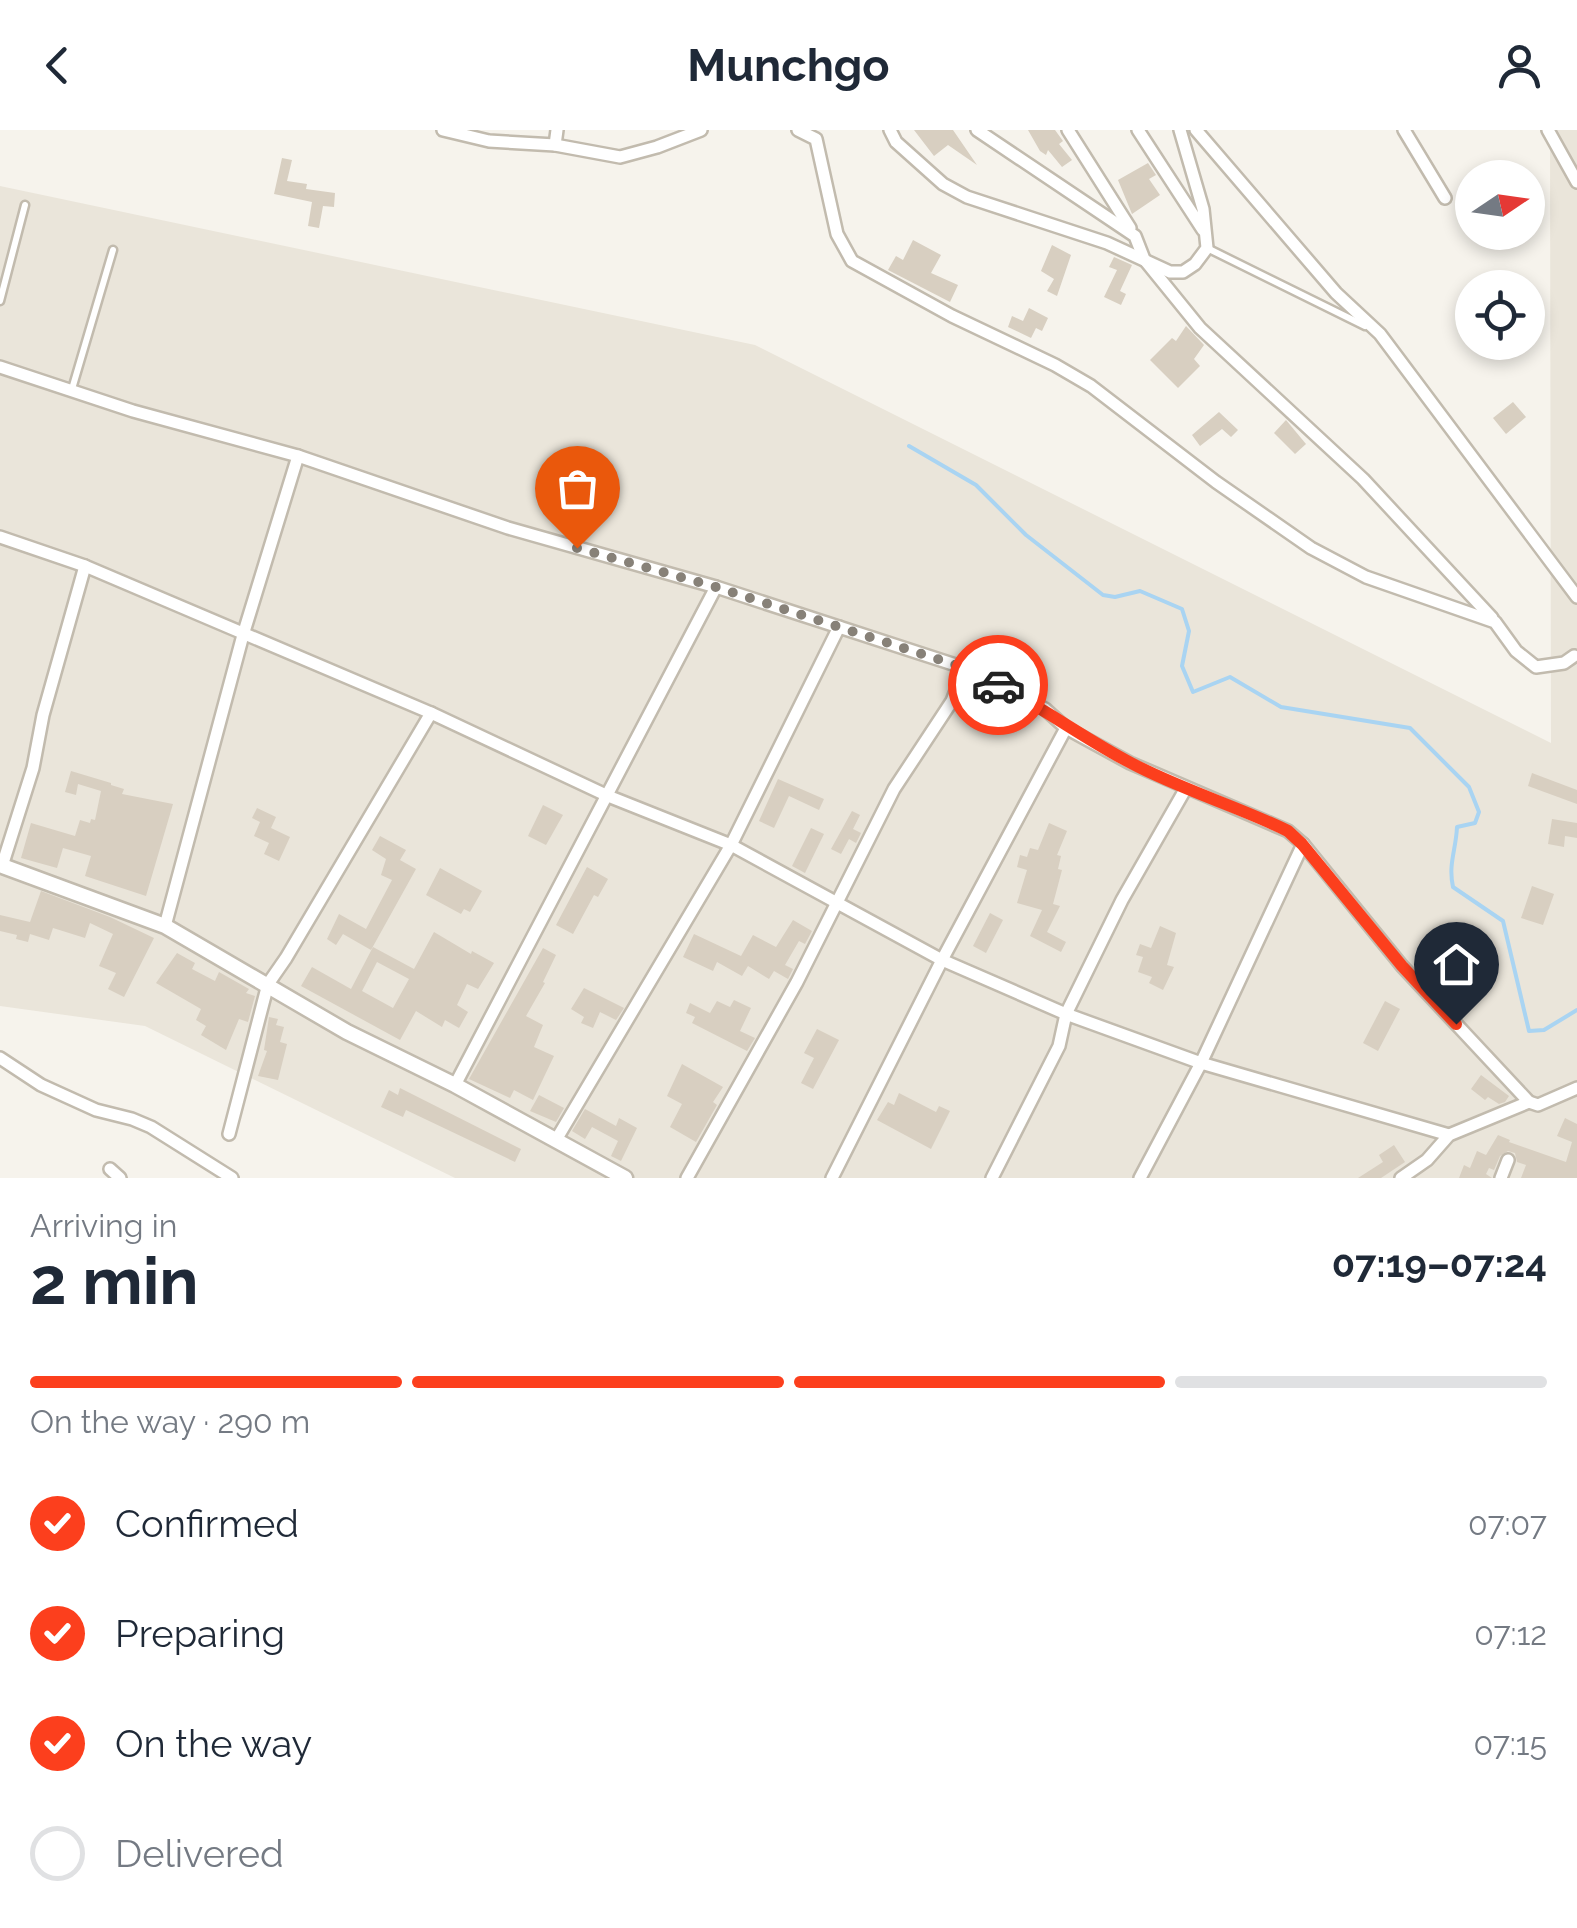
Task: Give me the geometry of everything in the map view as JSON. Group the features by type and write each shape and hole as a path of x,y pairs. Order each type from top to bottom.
{"street":[{"path":"443,130 620,157 657,148 701,130"},
{"path":"555,145 557,130"},
{"path":"798,130 816,139 837,234 852,261 1091,386 1230,493 1310,548 1366,577 1495,622"},
{"path":"890,130 896,142 943,184 967,197 1035,218 1170,272 1183,272 1206,248 1206,234 1203,209 1179,138 1180,130"},
{"path":"977,130 1134,236"},
{"path":"1068,130 1134,236 1144,259 1200,328 1362,479 1495,622 1516,651 1536,667 1550,667 1576,658"},
{"path":"1138,130 1206,234"},
{"path":"1196,130 1336,293 1380,334 1577,597"},
{"path":"1404,130 1445,198"},
{"path":"1548,130 1577,182"},
{"path":"0,366 133,411 298,456 508,528 716,587 965,668 1045,709 1066,728 1186,788 1288,831 1402,966 1528,1102 1538,1105 1577,1088"},
{"path":"165,926 243,635 298,456"},
{"path":"0,537 86,566 431,713 608,796 731,846 942,960 1066,1014 1201,1063 1448,1135"},
{"path":"86,566 43,715 34,768 1,866 165,926 348,1032 456,1085 625,1178"},
{"path":"456,1085 716,587"},
{"path":"556,1140 731,846 839,627"},
{"path":"687,1178 839,902 894,789 952,700 965,668"},
{"path":"229,1134 268,984 431,713"},
{"path":"832,1178 1066,728"},
{"path":"992,1178 1059,1046 1066,1014 1122,900 1186,788"},
{"path":"1140,1178 1201,1063 1302,844"},
{"path":"0,1058 96,1110 151,1127 232,1178"},
{"path":"1400,1178 1426,1160 1448,1135 1528,1102"},
{"path":"1501,1178 1508,1160"}],"lane":[{"path":"0,301 25,205"},
{"path":"1206,248 1380,334"},
{"path":"72,389 113,250"}],"shaded area":[{"path":"1550,130 1577,130 1577,1178 455,1178 145,1026 0,1006 0,186 755,345 1551,743"}],"building":[{"path":"914,130 953,130 977,165 948,145 934,156"},
{"path":"1028,130 1055,130 1063,141 1059,144 1072,160 1062,167 1048,150 1046,155 1040,151"},
{"path":"282,158 292,160 287,181 307,184 306,189 335,193 334,207 323,206 319,228 308,226 312,202 274,194"},
{"path":"1148,163 1156,175 1149,179 1160,195 1132,214 1118,180"},
{"path":"913,240 941,255 931,273 958,285 950,302 888,270 896,256 903,260"},
{"path":"1052,245 1071,255 1057,296 1047,291 1054,279 1041,271"},
{"path":"1114,257 1132,265 1120,291 1126,294 1121,305 1104,297 1117,270 1109,267"},
{"path":"1029,308 1048,318 1042,331 1036,328 1031,338 1008,327 1012,316 1023,321"},
{"path":"1186,326 1204,345 1194,359 1200,366 1178,388 1150,360 1172,338 1176,341"},
{"path":"1513,402 1526,417 1506,434 1493,418"},
{"path":"1219,412 1238,430 1231,437 1222,429 1200,446 1192,435"},
{"path":"1286,420 1306,444 1295,454 1274,433"},
{"path":"71,771 111,783 124,789 122,794 173,804 146,896 85,876 91,856 63,848 57,868 21,858 31,823 75,836 80,820 95,820 101,791 78,784 76,795 65,792"},
{"path":"1532,773 1577,790 1577,804 1528,786"},
{"path":"778,779 824,799 819,810 789,796 774,828 759,821"},
{"path":"543,805 563,815 546,845 528,836"},
{"path":"257,808 276,817 271,828 290,837 279,861 264,854 269,843 254,836 260,822 252,818"},
{"path":"852,811 860,815 853,829 861,833 856,843 849,839 841,854 831,849"},
{"path":"1552,819 1577,823 1577,838 1565,836 1564,847 1548,844"},
{"path":"1049,823 1067,831 1057,855 1061,856 1058,869 1062,870 1053,904 1060,906 1047,932 1066,942 1061,952 1030,936 1042,910 1017,903 1027,870 1017,867 1020,855 1027,857 1030,848 1038,850"},
{"path":"811,828 824,834 805,873 792,866"},
{"path":"380,836 406,850 400,860 416,869 371,950 343,934 336,945 327,939 339,914 366,929 392,880 381,875 386,859 372,850"},
{"path":"587,867 608,879 598,897 594,895 573,934 556,925"},
{"path":"440,868 482,891 470,912 464,909 461,914 426,895"},
{"path":"1532,886 1554,894 1543,925 1521,918"},
{"path":"41,891 154,938 124,997 108,989 116,973 99,966 113,934 90,923 85,938 53,928 49,940 30,934 28,942 0,931 0,915 30,922"},
{"path":"990,913 1003,920 986,953 973,946"},
{"path":"793,920 812,931 805,944 799,941 785,965 793,969 788,979 774,971 769,979 748,966 742,976 717,962 713,971 683,957 694,934 741,956 753,935 776,947"},
{"path":"1160,926 1176,933 1167,965 1174,967 1163,990 1149,983 1152,977 1138,972 1143,957 1136,955 1140,944 1151,948"},
{"path":"434,932 494,963 478,989 467,984 457,1005 468,1012 459,1028 445,1020 442,1027 416,1011 400,1040 301,986 312,967 351,989 373,947 414,969","holes":["377,962 409,979 393,1008 362,991"]},
{"path":"543,948 556,955 526,1016 543,1025 534,1047 554,1056 533,1100 514,1090 510,1098 469,1079"},
{"path":"177,953 195,963 192,969 215,981 219,972 255,996 248,1022 239,1019 226,1050 201,1035 206,1026 196,1020 201,1009 156,983"},
{"path":"584,988 624,1008 616,1020 600,1012 593,1028 581,1023 584,1017 571,1009"},
{"path":"734,1000 751,1008 740,1031 755,1038 747,1051 692,1023 695,1017 686,1013 690,1003 710,1013 717,1001 730,1007"},
{"path":"1385,1001 1400,1009 1378,1051 1363,1043"},
{"path":"269,1017 278,1019 276,1025 284,1027 280,1042 287,1044 278,1080 258,1076 267,1051 264,1050"},
{"path":"817,1029 839,1040 813,1089 801,1083 814,1058 804,1053"},
{"path":"682,1064 723,1087 696,1142 670,1127 682,1104 667,1096"},
{"path":"1481,1075 1509,1096 1505,1102 1499,1104 1488,1097 1485,1100 1471,1089"},
{"path":"400,1088 521,1149 515,1162 406,1110 403,1117 381,1107 389,1090 398,1095"},
{"path":"899,1093 936,1112 939,1106 950,1111 931,1149 877,1120 888,1102 894,1105"},
{"path":"539,1095 564,1108 556,1122 530,1111"},
{"path":"585,1109 616,1126 619,1118 637,1128 621,1161 611,1156 618,1141 592,1127 585,1139 572,1131"},
{"path":"1565,1118 1577,1124 1577,1178 1521,1178 1526,1165 1517,1162 1515,1153 1508,1151 1500,1156 1494,1170 1489,1168 1486,1174 1492,1178 1459,1178 1464,1165 1470,1168 1477,1151 1486,1155 1498,1135 1566,1162 1572,1142 1557,1136"},
{"path":"1394,1145 1405,1162 1381,1178 1358,1178 1383,1162 1379,1155"}],"waterway":[{"path":"909,446 976,485 1026,535 1103,595 1115,597 1140,591 1182,609 1189,631 1182,666 1193,692 1230,677 1281,707 1410,728 1469,787 1479,812 1475,823 1457,827 1453,887 1503,921 1529,1031 1544,1030 1577,1010"}],"way so far":[{"path":"577,548 716,587 965,668 998,685"}],"route":[{"path":"998,685 1045,709 1066,728 1130,763 1288,831 1456,1024"}]}
